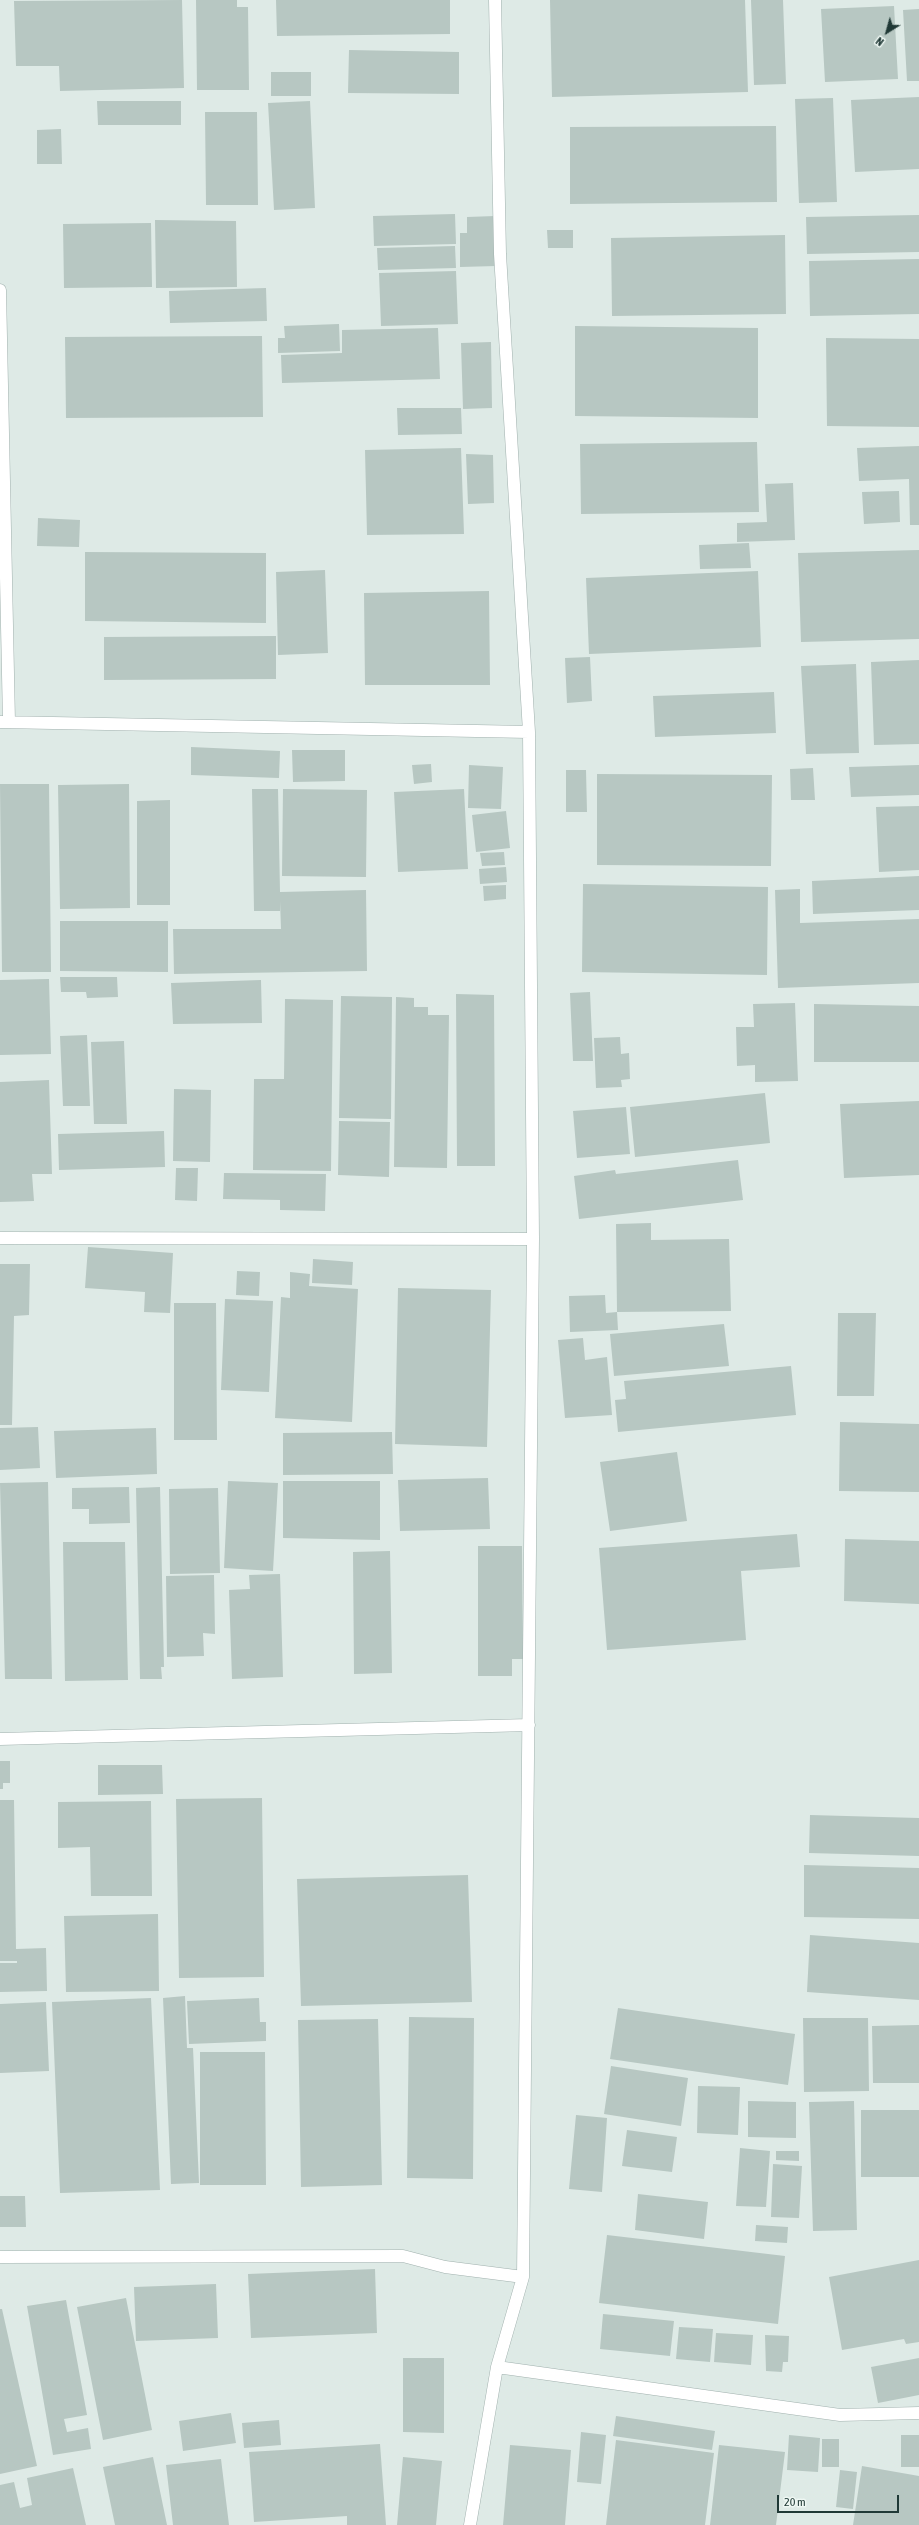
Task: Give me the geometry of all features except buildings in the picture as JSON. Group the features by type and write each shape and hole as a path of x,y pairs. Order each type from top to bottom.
{"street":[{"path":"470,2525 497,2367 524,2277 534,1239 529,732 500,254 495,0"},
{"path":"0,290 5,722 529,732"},
{"path":"0,1238 534,1239"},
{"path":"0,1739 529,1725"},
{"path":"0,2257 403,2256 445,2267 524,2277"},
{"path":"497,2367 840,2415 919,2413"}]}
